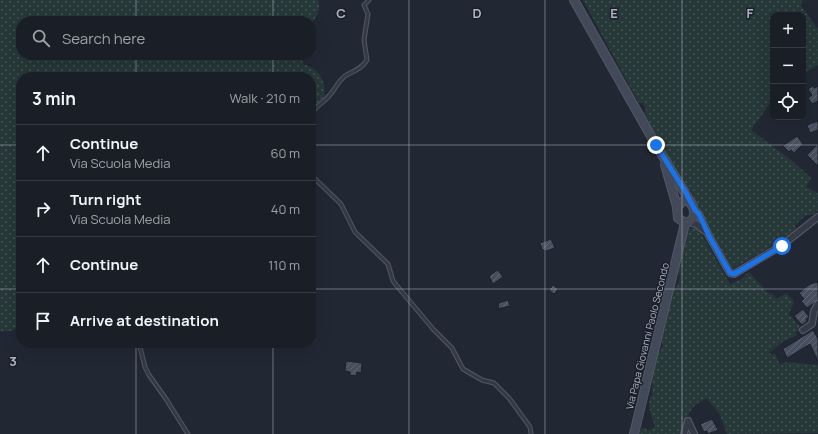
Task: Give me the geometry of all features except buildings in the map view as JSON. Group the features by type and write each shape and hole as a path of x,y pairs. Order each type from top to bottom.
{"main road":[{"path":"574,0 656,145 694,208 694,216 684,221"},
{"name":"Via Papa Giovanni Paolo Secondo","path":"634,434 676,264 684,221 677,207 667,169 656,145"},
{"path":"677,207 686,200 694,208"}],"street":[{"path":"694,208 699,214 709,236 730,273 734,274 782,246 799,234 818,217"},
{"path":"684,221 701,227 709,236"},
{"path":"803,330 812,324 814,311 818,304"},
{"path":"684,434 688,421 694,434"}],"lane":[{"path":"316,107 328,97 340,80 357,70 367,60 368,56 364,45 368,14 364,5 369,0"},
{"path":"316,180 341,204 355,232 388,264 397,286 423,318 452,348 463,369 482,380 494,382 509,398 530,427 531,434"},
{"path":"140,348 145,367 149,375 188,434"}],"shaded area":[{"path":"0,0 318,0 319,7 316,17 16,16 16,60 302,60 303,64 309,66 317,72 320,76 324,85 325,96 316,105 316,72 16,72 16,328 8,331 0,331"},
{"path":"583,0 802,0 801,6 805,12 770,12 770,103 751,130 791,160 811,178 806,187 818,193 818,211 812,215 806,215 795,225 796,229 767,249 732,269 693,201 694,197 691,191 687,190 644,113 646,110 643,103 639,103"},
{"path":"806,13 818,29 818,65 806,72"},
{"path":"693,227 701,233 730,284 742,279 749,272 769,294 771,293 777,299 786,293 794,302 789,314 802,329 796,332 797,335 782,342 769,353 772,355 775,354 780,365 786,362 818,365 818,433 727,434 719,413 706,398 698,403 689,413 685,421 682,434 639,434 643,428 646,428 647,431 655,427 649,407 650,397 653,394 652,382 658,353 663,345 661,341 674,289 678,285 680,276 678,271 684,243 684,234"}],"route":[{"path":"656,145 685,191 695,210 699,214 709,236 730,273 734,274 782,246"}]}
